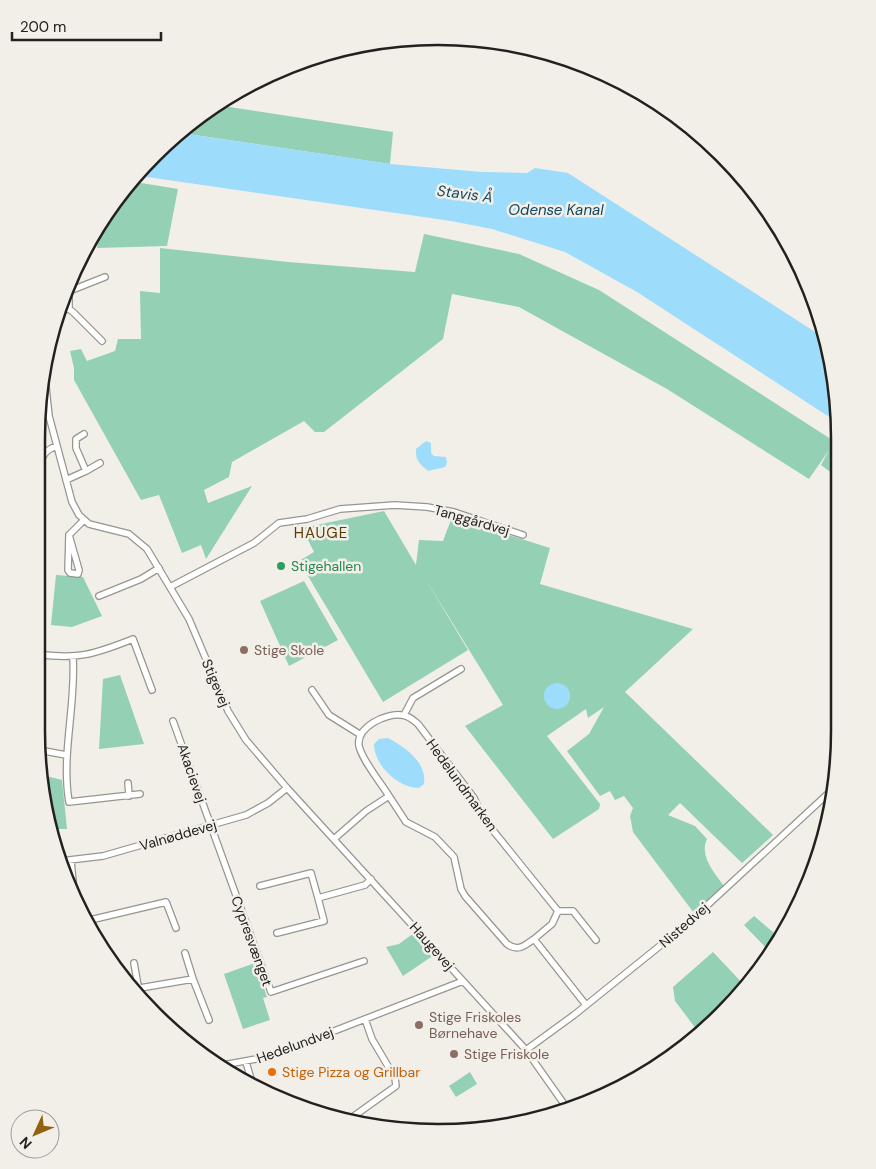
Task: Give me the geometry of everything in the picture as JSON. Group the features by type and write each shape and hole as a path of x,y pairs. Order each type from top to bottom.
{"street":[{"path":"75,289 105,277"},
{"path":"69,304 69,309 102,341"},
{"path":"47,401 57,446 75,509 84,520 69,535 68,570 70,573 78,574 79,570 69,535"},
{"path":"84,434 76,439 76,448 86,472"},
{"path":"45,453 48,449 57,446"},
{"path":"66,480 86,472 100,463"},
{"name":"Tanggårdvej","path":"170,587 254,543 279,523 307,519 340,510 381,505 427,507 454,512 523,535"},
{"name":"Stigevej","path":"84,520 95,526 129,534 147,549 189,619 231,716 246,740 287,788"},
{"path":"99,596 141,579 159,568"},
{"path":"45,655 73,658 102,652 133,639 152,690"},
{"path":"73,658 74,690 66,755 66,787 69,802 140,794"},
{"path":"461,669 413,698 402,715 381,719 361,735 359,748 406,822 435,837 454,857 461,889 465,896 507,944 513,948 520,948 534,939 552,924 558,911 573,911 596,940"},
{"path":"312,690 331,716 361,735"},
{"name":"Hedelundmarken","path":"402,715 418,724 474,798 480,812 500,833 558,911"},
{"name":"Akacievej","path":"174,721 211,826"},
{"path":"46,751 66,755"},
{"path":"128,783 129,796"},
{"name":"Valnøddevej","path":"68,861 103,856 246,815 268,803 287,788"},
{"name":"Haugevej","path":"287,788 526,1050 564,1103"},
{"path":"334,839 366,811 389,796"},
{"name":"Nistedvej","path":"526,1050 586,1005 687,924 825,796"},
{"name":"Cypresvænget","path":"211,826 271,992 364,961"},
{"path":"71,861 72,874"},
{"path":"260,886 311,873 324,920 277,933"},
{"path":"318,898 365,885 371,879"},
{"path":"93,919 166,902 176,928"},
{"path":"534,939 586,1005"},
{"path":"185,953 209,1020"},
{"path":"134,962 135,981"},
{"path":"141,988 193,979"},
{"name":"Hedelundvej","path":"229,1063 267,1057 463,981"},
{"path":"356,1115 396,1086 395,1078 372,1039 365,1019"},
{"path":"246,1062 250,1076"}],"green space":[{"path":"227,107 393,132 390,164 189,134"},
{"path":"140,183 178,189 167,246 97,248 99,240 111,220"},
{"path":"424,234 519,254 599,290 831,439 831,472 821,465 829,450 809,479 667,389 519,307 452,294 443,339 324,432 315,432 304,421 232,462 229,477 204,490 208,503 252,486 206,559 201,545 182,553 159,495 141,500 74,380 74,368 70,351 81,349 87,361 115,351 118,339 141,339 140,291 160,293 160,248 288,262 415,272"},
{"path":"384,511 416,565 419,540 443,541 452,517 550,548 540,584 693,629 625,692 773,835 742,863 680,803 668,815 695,826 707,839 705,845 706,858 724,886 694,913 633,832 630,816 633,808 624,796 615,800 610,791 600,796 567,751 589,734 604,707 588,718 586,709 547,736 600,804 599,809 553,839 465,726 503,705 423,575 468,650 383,702 299,561 314,552 302,528"},
{"path":"56,575 83,577 102,616 72,627 51,625"},
{"path":"304,581 338,640 289,666 260,601"},
{"path":"120,675 144,744 99,749 103,679"},
{"path":"48,776 62,780 67,829 57,829"},
{"path":"754,916 775,934 766,948 744,925"},
{"path":"414,933 434,955 403,976 386,947 399,944"},
{"path":"713,952 741,981 716,1009 695,1028 675,1001 673,987"},
{"path":"255,963 267,997 263,998 270,1020 243,1029 224,974"},
{"path":"470,1072 477,1084 456,1097 449,1086"}],"water":[{"name":"Odense Kanal","path":"189,134 390,164 482,172 527,173 535,168 568,173 817,333 828,387 830,418 637,292 565,252 492,229 451,221 145,177 160,160"},
{"path":"426,441 431,443 431,453 434,456 446,457 447,463 445,467 428,471 419,461 416,456 416,449"},
{"path":"557,683 566,687 570,696 566,705 557,709 548,705 544,696 548,687"},
{"path":"388,738 402,746 419,762 424,776 424,784 419,788 411,787 396,780 378,760 374,744 379,739"}],"place":[{"name":"Stigehallen","path":"281,566"},
{"name":"Stige Skole","path":"244,650"},
{"name":"Stige Friskoles Børnehave","path":"419,1025"},
{"name":"Stige Friskole","path":"454,1054"},
{"name":"Stige Pizza og Grillbar","path":"272,1072"}],"district":[{"name":"HAUGE","path":"321,533"}],"water label":[{"name":"Stavis Å","path":"465,194"}]}
